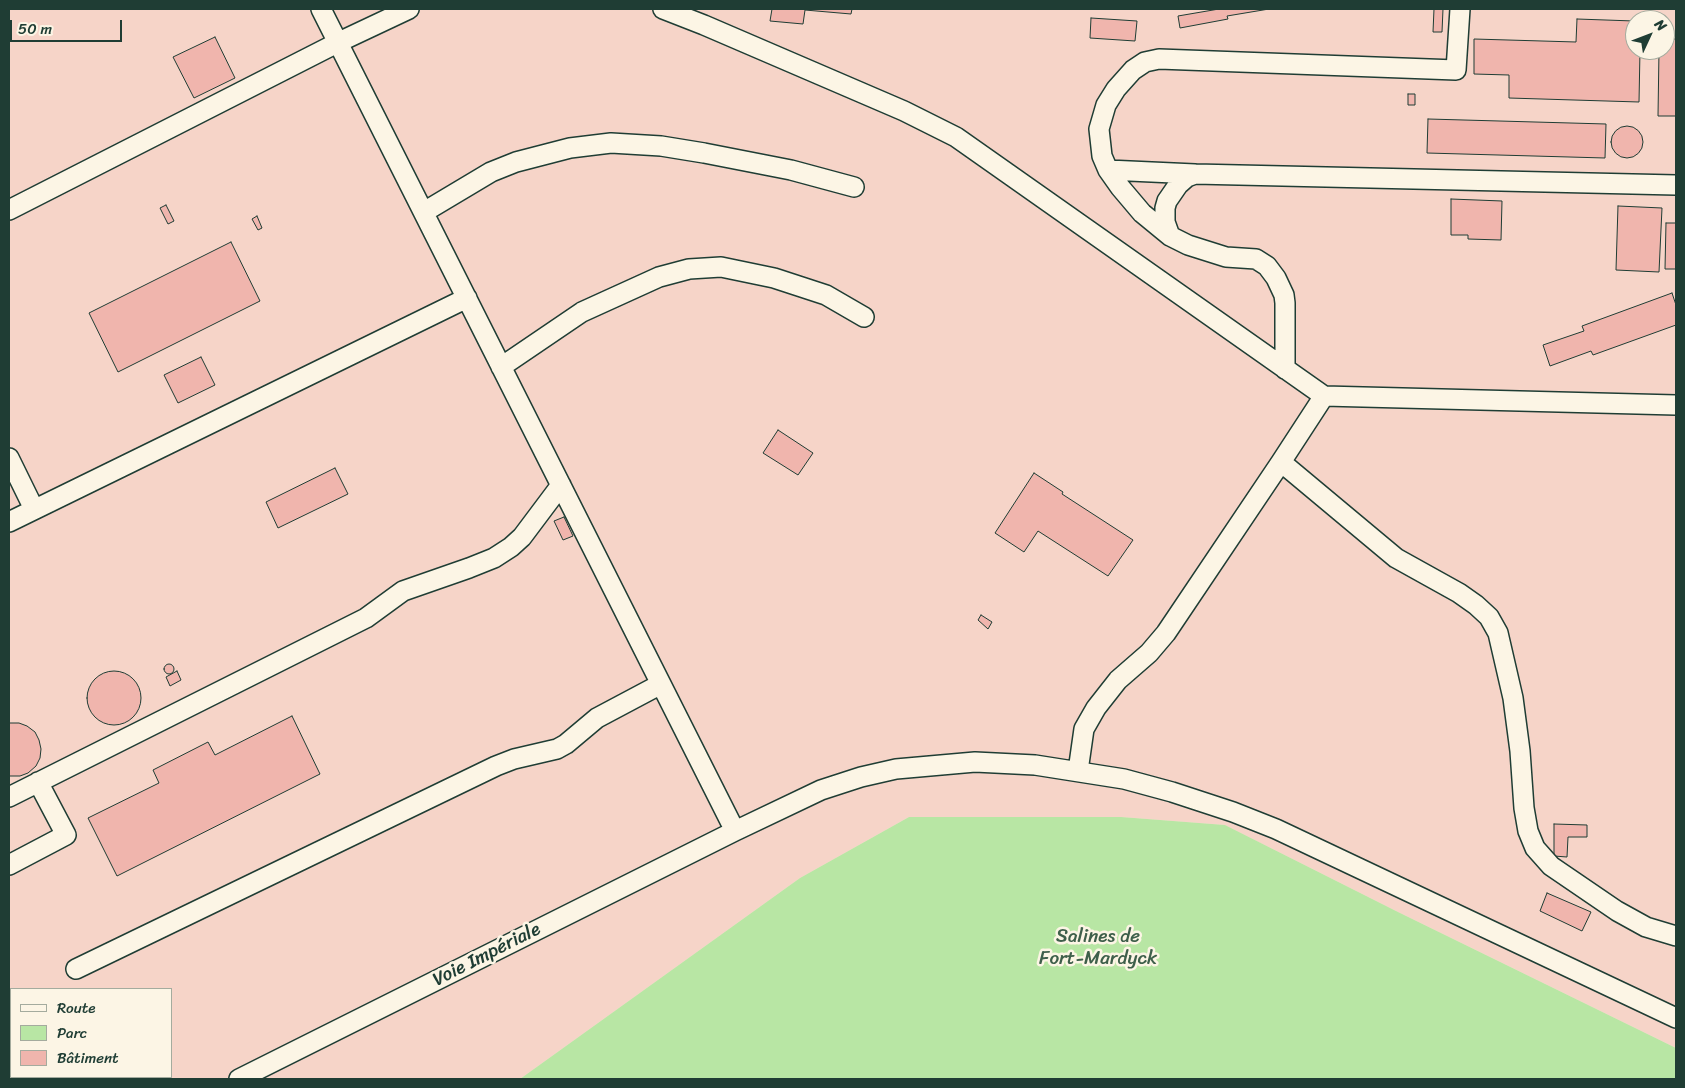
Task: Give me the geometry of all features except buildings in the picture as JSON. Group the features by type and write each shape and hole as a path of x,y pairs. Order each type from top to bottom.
{"street":[{"path":"321,9 735,831"},
{"path":"9,210 339,42 409,9"},
{"path":"663,9 704,24 947,132 1324,396 1676,405"},
{"path":"1285,369 1284,296 1276,278 1267,266 1256,259 1226,257 1206,252 1170,236 1152,222 1134,205 1108,170 1102,156 1099,138 1102,114 1116,89 1133,70 1145,62 1159,59 1456,70 1460,9"},
{"path":"424,212 506,165 562,149 611,143 661,146 704,153 791,170 854,187"},
{"path":"1108,170 1195,174 1676,185"},
{"path":"1170,236 1165,222 1167,201 1178,185 1187,177 1195,174"},
{"path":"502,367 582,312 659,277 697,268 730,268 774,278 826,295 864,317"},
{"path":"9,522 467,298"},
{"path":"1078,771 1082,736 1096,708 1118,680 1161,640 1282,462 1324,396"},
{"path":"9,458 34,509"},
{"path":"1282,462 1396,558 1459,593 1489,617 1501,643 1513,698 1520,751 1524,808 1528,831 1535,848 1551,866 1617,911 1646,927 1676,936"},
{"path":"9,797 366,618 403,591 494,558 522,537 561,485"},
{"path":"76,970 496,766 514,759 556,749 566,744 597,718 661,684"},
{"name":"Voie Impériale","path":"238,1079 821,790 861,777 896,769 980,762 1035,764 1078,771 1154,786 1210,803 1276,829 1676,1018"},
{"path":"9,865 66,835 38,782"}],"shaded area":[{"path":"9,9 1676,9 1676,1048 1225,825 1121,817 909,817 800,878 520,1079 9,1079"}],"green space":[{"name":"Salines de Fort-Mardyck","path":"909,817 1121,817 1225,825 1676,1048 1676,1079 520,1079 800,878"}]}
